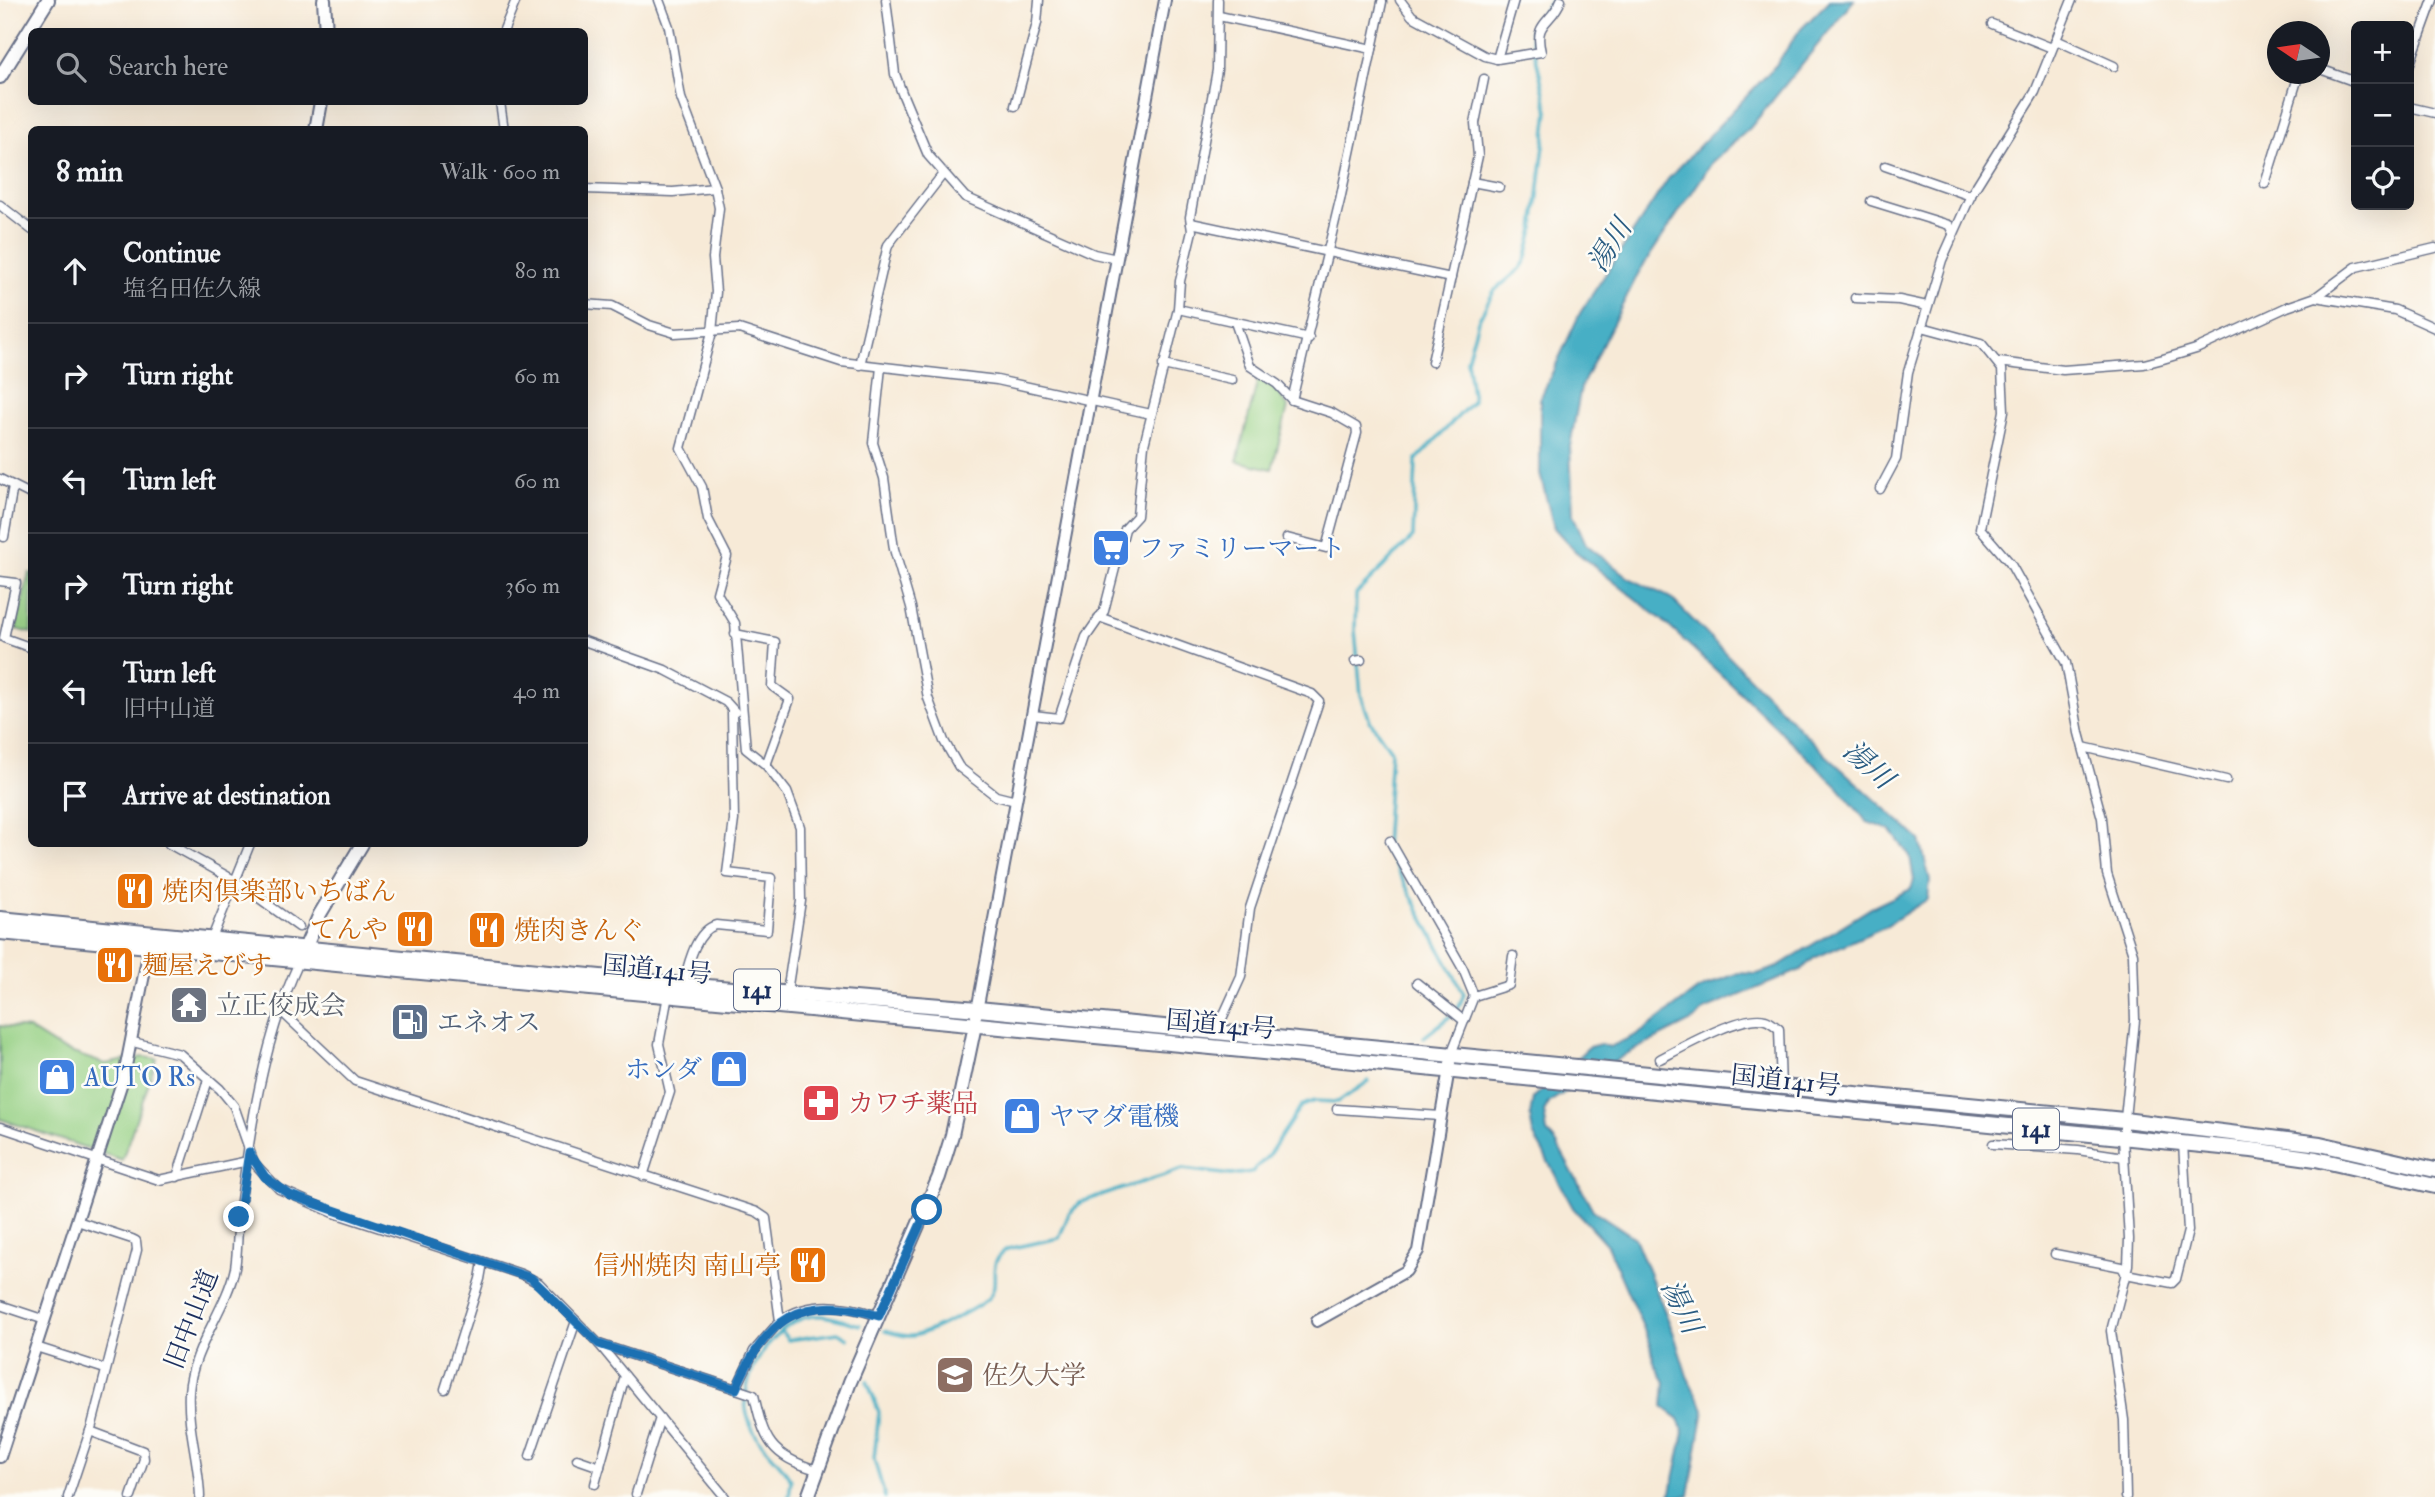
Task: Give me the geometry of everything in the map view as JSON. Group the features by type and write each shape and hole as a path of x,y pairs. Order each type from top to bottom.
{"highway":[{"name":"国道141号","path":"0,919 299,962 668,995 2183,1143 2316,1160 2435,1186"},
{"name":"国道141号","path":"0,932 151,940 212,937 683,985 978,1009 2124,1120 2287,1139 2435,1170"}],"main road":[{"path":"31,28 48,0"},
{"path":"324,0 326,28"},
{"path":"0,77 28,32"},
{"path":"317,126 320,105"},
{"name":"旧中山道","path":"299,962 320,914 360,847"},
{"path":"808,1497 879,1316 913,1244 944,1163 975,1025"}],"street":[{"path":"505,28 516,0"},
{"path":"659,0 668,27 681,98 715,188 719,208 713,258 716,292 712,332 681,449 702,487 708,519 727,556 717,593 735,623 737,712 734,820 727,873 771,878 767,930 716,925 709,927 694,948 683,985"},
{"path":"886,0 895,74 928,155 943,174 965,197 1094,254 1117,259"},
{"path":"1015,106 1037,23 1039,0"},
{"path":"975,1025 1165,0"},
{"path":"1033,715 1059,718 1086,637 1104,611 1125,529 1137,516 1151,414 1178,309 1192,202 1217,70 1218,0"},
{"path":"1399,0 1412,16 1438,32 1485,56 1497,59 1541,52 1538,40 1541,26 1561,0"},
{"path":"1497,59 1514,0"},
{"path":"1880,489 1896,459 1908,372 1927,306 1953,233 1971,196 2035,92 2072,0"},
{"path":"2414,52 2433,0"},
{"path":"1292,400 1309,338 1382,2"},
{"path":"1219,16 1372,49"},
{"path":"1992,24 2115,66"},
{"path":"2330,73 2351,80"},
{"path":"1432,362 1478,156 1475,123 1484,79"},
{"path":"2265,184 2296,84"},
{"path":"500,105 503,126"},
{"path":"2414,108 2435,113"},
{"path":"1885,166 1971,196"},
{"path":"860,365 888,245 943,174"},
{"path":"1472,182 1499,187"},
{"path":"588,189 673,192 715,188"},
{"path":"1871,201 1949,225 1953,233"},
{"path":"0,205 28,227"},
{"path":"1191,223 1451,278"},
{"path":"1999,362 2063,370 2144,364 2196,349 2316,297 2356,267 2435,248"},
{"path":"2316,297 2395,310 2435,328"},
{"path":"1855,298 1899,300 1927,306"},
{"path":"588,304 623,310 649,325 675,333 739,330 823,358 860,365 997,380 1151,414"},
{"path":"1178,309 1309,338"},
{"path":"1235,322 1250,366 1278,384 1292,400 1356,427 1357,433 1326,548 1287,538"},
{"path":"1922,327 1971,338 1981,343 1999,362 2004,378 2004,411 1980,528 2010,563 2061,652 2102,818 2107,874 2127,932 2135,976 2135,1020 2123,1138 2129,1239 2126,1274 2111,1331 2124,1420 2126,1497"},
{"path":"1163,365 1232,380"},
{"path":"881,367 873,443 884,478 894,549 911,607 928,698 944,741 959,767 996,796 1016,801"},
{"path":"0,479 28,493"},
{"path":"4,537 13,486"},
{"path":"0,581 16,583 4,638 28,647"},
{"path":"1099,617 1317,696 1319,701 1250,908 1241,977 1216,1034"},
{"path":"735,634 775,642 772,687 790,699 766,765"},
{"path":"588,642 665,670 726,702 737,712 746,749 766,765 787,792 800,827 801,901 788,992"},
{"path":"2083,747 2227,780"},
{"path":"1390,841 1463,969 1474,996"},
{"path":"182,847 234,880 299,927"},
{"path":"212,937 249,847"},
{"path":"0,1457 98,1160 133,1042 151,940"},
{"path":"1317,1321 1406,1271 1413,1261 1422,1238 1458,1015 1474,996 1508,985 1513,956"},
{"name":"旧中山道","path":"200,1497 190,1423 189,1388 195,1363 233,1276 257,1100 280,1010 299,962"},
{"path":"1417,984 1458,1015"},
{"path":"643,1176 670,1092 659,1044 668,995"},
{"path":"280,1010 355,1081 763,1214 769,1228 780,1321"},
{"path":"1660,1059 1703,1036 1748,1020 1765,1020 1779,1029 1781,1088"},
{"path":"133,1042 180,1054 234,1105 249,1156 265,1177 290,1195 355,1220 531,1278 599,1344 724,1497"},
{"path":"177,1177 208,1080"},
{"path":"1337,1109 1441,1116"},
{"path":"0,1127 159,1181 249,1156"},
{"path":"2055,1254 2122,1267 2126,1274 2168,1284 2176,1279 2188,1231 2183,1143"},
{"path":"1993,1144 2078,1150 2124,1157"},
{"path":"68,1497 90,1431 137,1245 132,1239 77,1221"},
{"path":"445,1389 483,1262"},
{"path":"0,1305 45,1320"},
{"path":"738,1390 754,1351 780,1321 814,1307 845,1307 879,1316"},
{"path":"530,1456 576,1321"},
{"path":"599,1344 752,1394 758,1421 771,1443 790,1460 817,1469"},
{"path":"36,1347 105,1370"},
{"path":"595,1484 625,1376"},
{"path":"537,1401 548,1404"},
{"path":"636,1494 660,1418"},
{"path":"90,1431 144,1451 144,1459 131,1497"},
{"path":"578,1459 600,1467"},
{"path":"629,1480 640,1483"}],"green space":[{"path":"1258,379 1273,386 1288,407 1272,469 1237,461"},
{"path":"28,577 28,632 16,629"},
{"path":"0,1026 29,1029 61,1049 105,1064 143,1057 157,1059 122,1160 0,1119"}],"water":[{"name":"湯川","path":"1830,0 1854,0 1750,128 1713,161 1639,272 1581,387 1570,446 1573,515 1586,544 1629,578 1671,598 1827,756 1920,840 1930,880 1928,899 1884,927 1814,958 1801,970 1704,1010 1696,1019 1628,1053 1548,1103 1544,1112 1547,1132 1557,1144 1593,1210 1635,1238 1674,1334 1687,1376 1704,1410 1689,1495 1670,1497 1684,1432 1679,1419 1663,1407 1665,1382 1654,1363 1651,1345 1607,1245 1573,1208 1533,1134 1530,1115 1533,1098 1589,1047 1600,1044 1610,1047 1640,1033 1699,989 1738,973 1757,974 1775,968 1871,908 1911,889 1914,880 1910,856 1890,830 1867,822 1838,787 1746,698 1661,619 1575,551 1554,528 1540,474 1540,399 1580,313 1668,179 1776,65 1799,31"}],"waterway":[{"path":"1424,1037 1457,1011 1464,994 1385,847 1391,751 1370,721 1361,695 1355,630 1356,594 1413,537 1416,460 1473,401 1467,360 1478,321 1494,291 1520,269 1526,260 1534,229 1548,111 1530,30 1552,0"},
{"path":"885,1331 912,1336 952,1320 984,1302 993,1291 996,1261 1000,1255 1007,1249 1059,1238 1069,1214 1081,1202 1183,1169 1231,1175 1252,1172 1268,1156 1301,1106 1314,1101 1338,1102 1369,1081"},
{"path":"789,1497 791,1480 755,1434 747,1414 745,1400 753,1368 773,1339 799,1320 825,1316 860,1325"},
{"path":"782,1332 788,1340 838,1333 848,1339"},
{"path":"867,1381 879,1412 874,1459 885,1497"}],"place":[{"name":"ファミリーマート","path":"1111,548"},
{"name":"焼肉倶楽部いちばん","path":"135,891"},
{"name":"てんや","path":"415,929"},
{"name":"焼肉きんぐ","path":"487,930"},
{"name":"麺屋えびす","path":"115,965"},
{"name":"立正佼成会","path":"189,1005"},
{"name":"エネオス","path":"410,1022"},
{"name":"ホンダ","path":"729,1069"},
{"name":"AUTO Rs","path":"57,1077"},
{"name":"カワチ薬品","path":"821,1103"},
{"name":"ヤマダ電機","path":"1022,1116"},
{"name":"信州焼肉 南山亭","path":"808,1265"},
{"name":"佐久大学","path":"955,1375"}],"route":[{"path":"239,1217 249,1152 265,1177 290,1195 334,1213 531,1278 599,1344 736,1389 746,1365 762,1340 780,1321 793,1313 814,1307 837,1306 879,1316 927,1210"}]}
